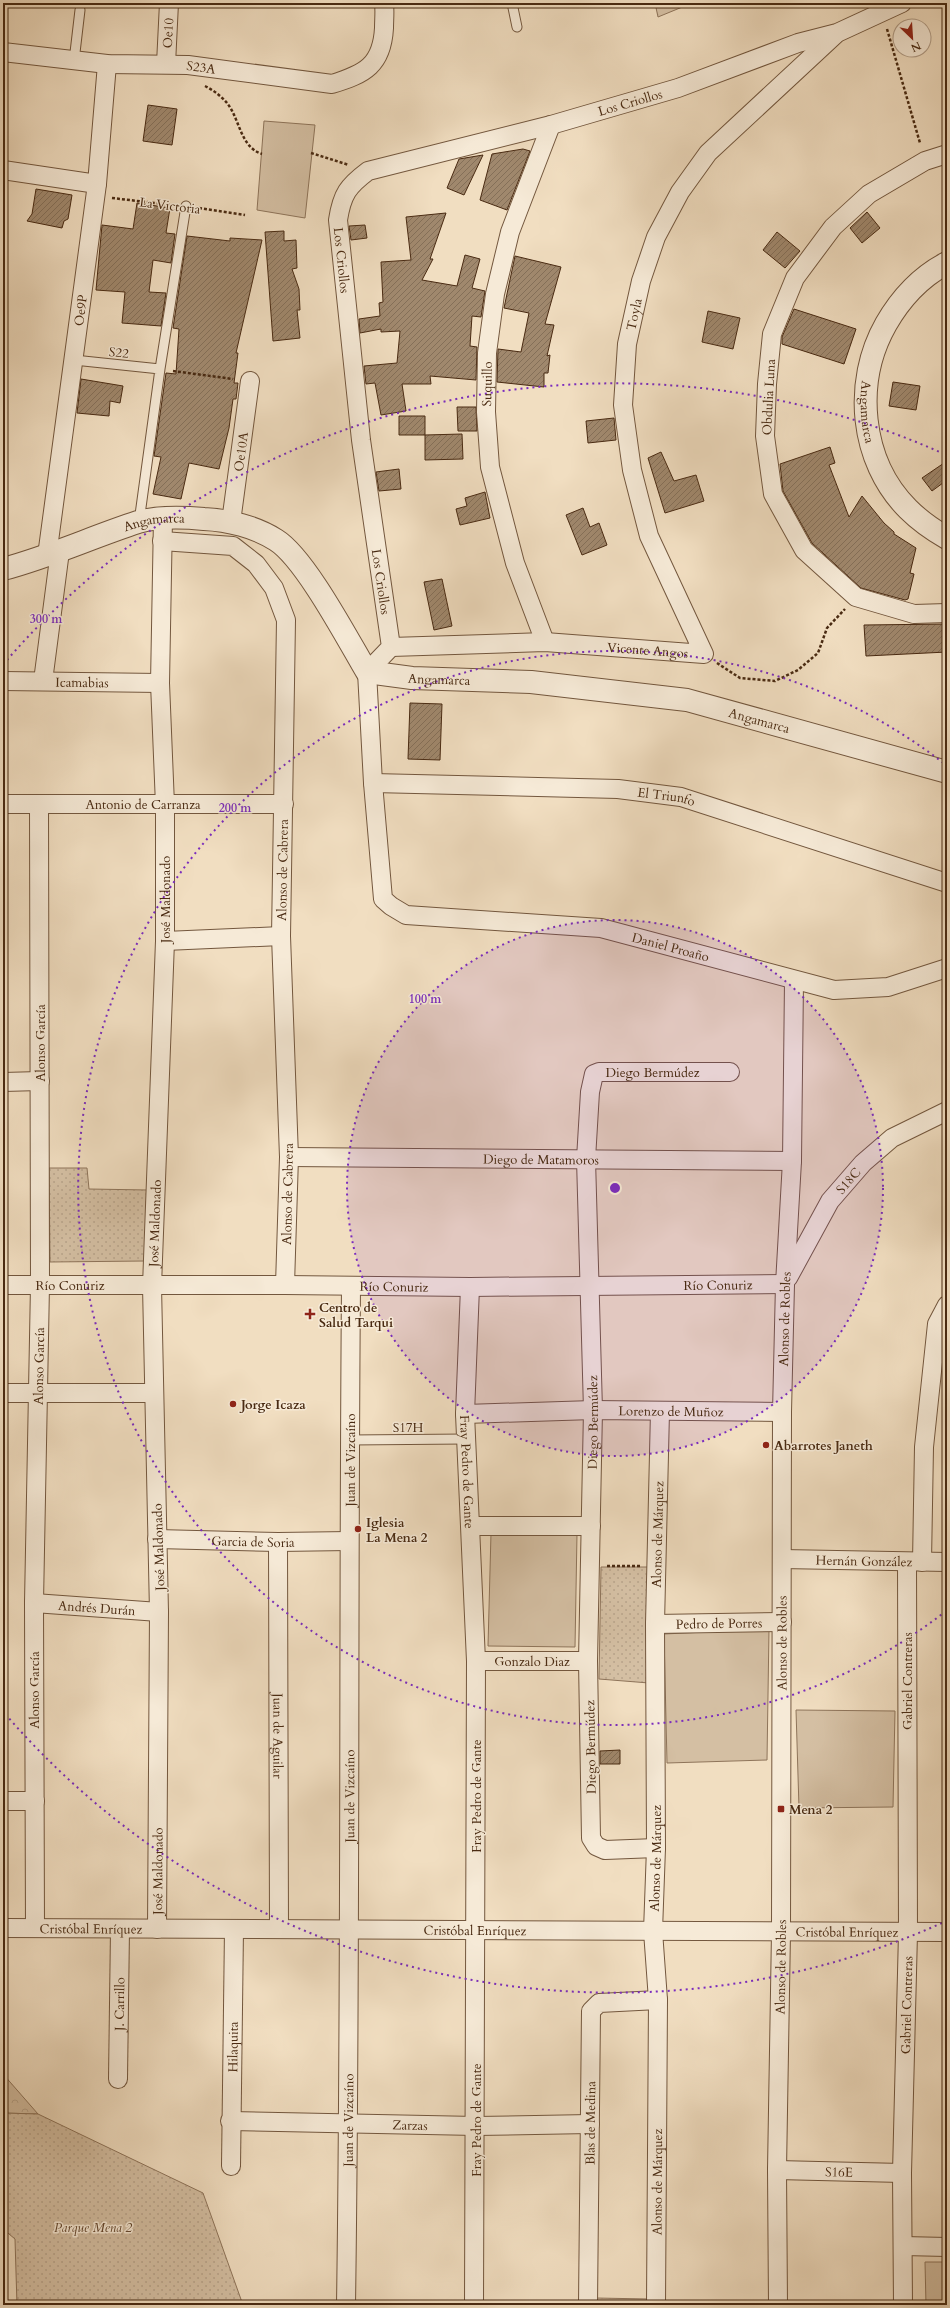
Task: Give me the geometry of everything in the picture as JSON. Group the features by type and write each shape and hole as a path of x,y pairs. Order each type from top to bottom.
{"street":[{"name":"Oe10","path":"166,64 169,3"},
{"name":"S23A","path":"3,52 107,64 166,64 202,67 332,84 351,78 371,67 383,46 384,3"},
{"name":"Los Criollos","path":"391,647 361,440 338,220 341,200 353,182 368,171 551,125 678,88 798,42 837,33 902,3"},
{"name":"Toyla","path":"704,654 649,536 632,470 623,405 627,344 641,281 656,237 680,192 708,153 837,33"},
{"name":"Oe9P","path":"43,681 54,554 74,360 96,190 107,64"},
{"name":"Suquillo","path":"545,642 515,563 490,468 486,412 487,353 495,294 510,232 551,125"},
{"name":"Obdulia Luna","path":"947,154 925,161 869,194 833,227 795,278 772,334 767,384 765,436 773,494 804,550 856,597 914,614 947,613"},
{"path":"3,170 96,190"},
{"name":"Angamarca","path":"947,263 917,283 898,304 876,343 867,376 865,408 870,439 879,467 894,492 907,509 925,525 947,538"},
{"name":"Oe10A","path":"231,522 250,381"},
{"name":"Angamarca","path":"3,569 54,554 139,522 163,518 187,517 231,522 267,535 286,548 307,575 367,672 412,678 531,682 686,700 947,772"},
{"name":"José Maldonado","path":"158,1929 160,1612 157,1539 152,1286 164,941 165,805 160,683 163,518"},
{"name":"Alonso de Cabrera","path":"162,541 233,546 256,564 274,588 286,620 281,936 289,1157 285,1285"},
{"name":"Vicente Angos","path":"391,647 545,642 704,654"},
{"path":"373,783 367,672 391,647"},
{"name":"Icamabias","path":"3,681 160,683"},
{"name":"El Triunfo","path":"373,783 618,789 681,797 947,883"},
{"name":"Daniel Proaño","path":"373,783 383,899 406,915 601,928 794,981 834,990 888,987 947,968"},
{"name":"Antonio de Carranza","path":"3,804 284,804"},
{"name":"Alonso García","path":"36,1928 34,1604 40,1285 39,805"},
{"path":"164,941 281,936"},
{"name":"Alonso de Robles","path":"778,2305 777,2170 781,1932 782,1412 785,1284 792,1161 794,981"},
{"name":"Diego Bermúdez","path":"656,1848 605,1850 596,1846 591,1838 588,1661 593,1410 586,1159 590,1092 594,1074 599,1072 730,1072"},
{"path":"3,1082 40,1081"},
{"name":"S18C","path":"785,1284 830,1201 863,1163 892,1138 947,1111"},
{"name":"Diego de Matamoros","path":"289,1157 792,1161"},
{"name":"Río Conuriz","path":"3,1285 590,1287 785,1284"},
{"name":"Juan de Vizcaíno","path":"346,2305 349,2124 348,1930 351,1287"},
{"name":"Fray Pedro de Gante","path":"470,1287 465,1414 476,1661 476,2126 474,2305"},
{"name":"Gabriel Contreras","path":"903,2305 902,2173 908,1933 914,1562 937,1324 947,1304"},
{"path":"3,1393 154,1393"},
{"name":"Lorenzo de Muñoz","path":"465,1414 593,1410 782,1412"},
{"name":"Alonso de Márquez","path":"656,2305 658,2000 654,1931 656,1848 655,1624 660,1411"},
{"path":"471,1526 591,1526"},
{"name":"Garcia de Soria","path":"157,1539 278,1542 349,1541"},
{"name":"Juan de Aguilar","path":"278,1542 279,1930"},
{"name":"Hernán González","path":"782,1559 947,1562"},
{"name":"Andrés Durán","path":"34,1604 160,1612"},
{"name":"Pedro de Porres","path":"655,1624 782,1622"},
{"name":"Gonzalo Diaz","path":"476,1661 588,1661"},
{"path":"3,1801 35,1801"},
{"name":"Cristóbal Enríquez","path":"3,1928 947,1932"},
{"name":"J. Carrillo","path":"118,2080 120,1929"},
{"name":"Hilaquita","path":"231,2166 230,2121 234,1929"},
{"name":"Blas de Medina","path":"588,2305 591,2010 599,2003 658,2000"},
{"name":"Zarzas","path":"230,2121 476,2126 590,2124"},
{"name":"S16E","path":"777,2170 902,2173"},
{"path":"902,2246 947,2247"}],"lane":[{"path":"512,3 517,27"},
{"path":"74,61 80,10"},
{"path":"139,522 160,369 186,206"},
{"name":"S22","path":"74,360 160,369"},
{"name":"S17H","path":"350,1440 466,1439"}],"path":[{"path":"882,11 925,161"},
{"path":"202,67 200,84 214,90 228,104 246,141 255,152 262,154"},
{"path":"311,153 368,171"},
{"name":"La Victoria","path":"96,190 245,215"},
{"path":"160,369 250,381"},
{"name":"Vicente Angos","path":"704,654 740,678 775,681 798,670 818,653 827,628 856,597"},
{"path":"590,1566 656,1566"}],"green space":[{"path":"655,3 692,3 658,17"},
{"path":"264,121 315,125 305,218 257,210"},
{"path":"49,1168 87,1168 89,1189 148,1190 145,1261 50,1262"},
{"path":"491,1533 577,1534 575,1647 488,1646"},
{"path":"601,1567 650,1567 649,1683 599,1679"},
{"path":"769,1629 767,1760 667,1763 664,1634"},
{"path":"796,1710 895,1711 893,1807 799,1808"},
{"path":"3,2074 38,2114 3,2113"},
{"name":"Parque Mena 2","path":"3,2113 38,2114 203,2193 243,2305 17,2305 15,2239 3,2229"},
{"path":"925,2262 947,2262 947,2305 926,2305"},
{"path":"596,2298 649,2299 649,2305 596,2305"}],"building":[{"path":"148,105 177,109 172,145 143,141"},
{"path":"523,149 530,151 507,210 480,200 492,154"},
{"path":"483,155 464,195 447,188 459,159"},
{"path":"36,189 72,195 68,219 64,221 62,228 27,221 32,214"},
{"path":"137,203 170,208 166,233 175,234 171,263 153,260 149,292 166,293 161,326 122,323 125,292 96,290 102,225 133,229"},
{"path":"867,212 880,228 862,243 850,228"},
{"path":"446,213 430,259 433,259 422,280 457,286 465,255 480,259 472,288 485,291 481,317 472,316 470,346 477,347 476,380 430,376 431,384 402,384 406,411 381,415 375,383 366,384 364,366 397,363 400,331 381,332 381,329 360,333 359,319 380,316 379,303 383,302 381,262 411,260 406,217"},
{"path":"365,225 367,238 351,240 349,226"},
{"path":"284,231 284,241 296,240 297,268 292,269 299,289 300,310 297,310 300,338 273,341 265,232"},
{"path":"777,232 800,251 785,268 763,250"},
{"path":"187,236 230,241 230,238 262,240 236,353 238,353 234,383 238,383 236,399 233,399 229,428 219,469 189,463 181,499 153,494 161,457 154,456 166,373 176,374 179,329 173,328"},
{"path":"515,256 561,267 545,324 554,325 547,356 550,355 548,373 544,373 544,387 497,382 498,349 521,352 529,313 504,308"},
{"path":"794,309 856,329 844,364 782,344 782,337"},
{"path":"708,311 740,318 733,349 702,342"},
{"path":"81,379 123,386 120,403 110,401 109,416 77,413"},
{"path":"893,382 920,386 916,410 889,406"},
{"path":"457,407 476,407 477,431 458,431"},
{"path":"399,416 425,416 425,435 399,435"},
{"path":"614,418 616,440 588,443 586,421"},
{"path":"462,434 463,459 425,460 425,435"},
{"path":"830,447 835,463 829,465 849,517 862,496 884,523 894,532 894,534 916,548 910,573 914,574 908,599 905,600 861,588 812,543 783,491 780,464"},
{"path":"661,452 674,481 696,475 704,501 665,513 648,458"},
{"path":"947,461 947,480 932,491 922,478"},
{"path":"399,469 401,489 379,491 376,472"},
{"path":"485,492 490,518 460,525 456,509 467,506 465,498"},
{"path":"583,508 590,527 599,523 607,545 582,555 566,515"},
{"path":"442,579 452,626 434,630 424,582"},
{"path":"947,624 947,652 866,656 864,625"},
{"path":"410,703 442,704 440,760 408,759"},
{"path":"620,1750 620,1764 600,1764 600,1751"}],"place":[{"name":"Centro de Salud Tarqui","path":"310,1314"},
{"name":"Jorge Icaza","path":"233,1404"},
{"name":"Abarrotes Janeth","path":"766,1445"},
{"name":"Iglesia La Mena 2","path":"358,1529"},
{"name":"Mena 2","path":"781,1809"}]}
